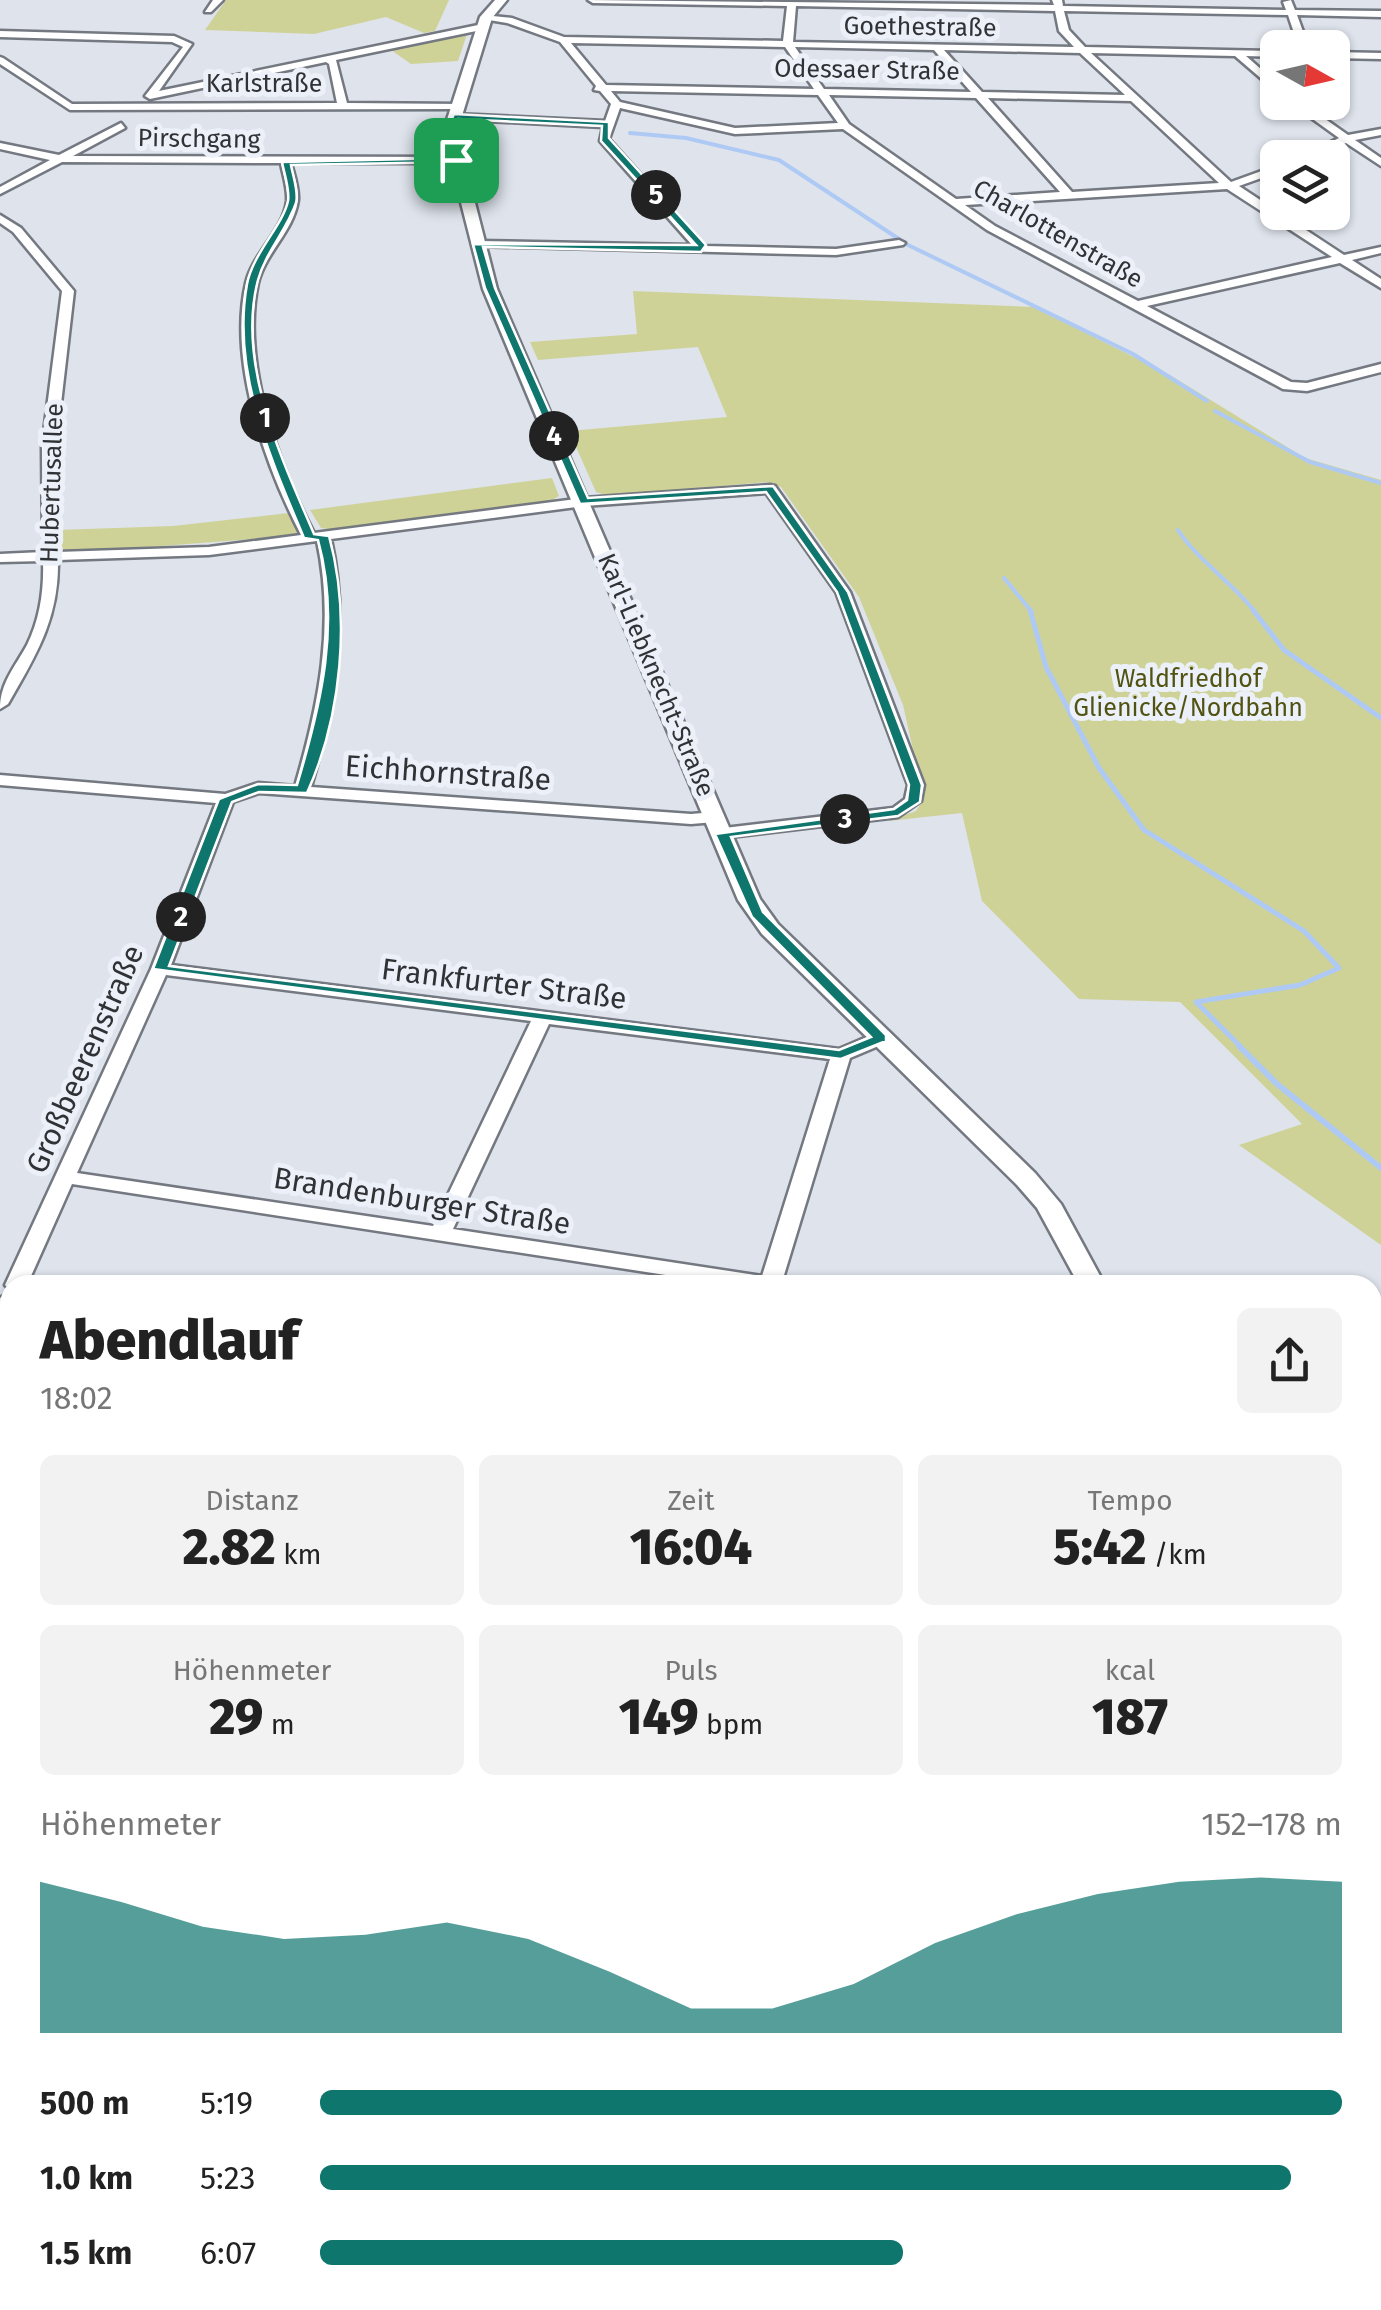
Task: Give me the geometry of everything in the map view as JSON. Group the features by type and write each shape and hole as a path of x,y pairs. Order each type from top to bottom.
{"street":[{"path":"208,10 218,0"},
{"path":"484,22 501,0"},
{"path":"593,0 1058,4 1381,14"},
{"path":"1287,0 1297,30"},
{"path":"792,4 788,44 845,126"},
{"path":"1058,4 1064,31 1082,50 1232,186 1381,284"},
{"path":"150,96 328,60 484,22 509,20 562,40 598,88 616,104 734,131 845,126"},
{"name":"Karl-Liebknecht-Straße","path":"484,22 450,132 490,288 757,914 1048,1204 1087,1275"},
{"path":"0,34 182,42 189,46 164,82 137,107"},
{"name":"Goethestraße","path":"562,40 1260,54"},
{"path":"936,47 1066,193"},
{"path":"1237,53 1260,74"},
{"path":"1350,55 1381,56"},
{"name":"Karlstraße","path":"0,60 70,108 343,107 606,124"},
{"path":"328,60 334,62 343,107"},
{"path":"164,82 189,86"},
{"name":"Odessaer Straße","path":"598,88 1135,98"},
{"path":"616,104 604,139 701,249"},
{"path":"1317,120 1342,140 1381,132"},
{"path":"0,190 121,126"},
{"name":"Charlottenstraße","path":"845,126 982,222 1288,386 1306,387 1381,368"},
{"path":"1350,145 1381,163"},
{"path":"0,146 61,160"},
{"name":"Pirschgang","path":"61,160 456,160"},
{"path":"286,162 292,200 264,249 252,283 248,346 271,447 332,569 336,635 324,717 302,790"},
{"path":"956,202 1232,186 1260,175"},
{"name":"Hubertusallee","path":"0,218 17,230 68,291 49,447 51,592 17,680 0,704"},
{"path":"478,244 836,252 899,243"},
{"path":"1137,305 1381,250"},
{"name":"Eichhornstraße","path":"0,780 226,799 258,788 302,790 719,825 898,812 913,802 916,785 842,592 770,489 584,502"},
{"path":"0,558 194,552 584,502"},
{"name":"Großbeerenstraße","path":"20,1275 160,969 226,799"},
{"name":"Frankfurter Straße","path":"160,969 841,1055"},
{"path":"440,1234 541,1020"},
{"path":"773,1275 841,1055 880,1038"},
{"name":"Brandenburger Straße","path":"65,1176 711,1275"}],"green space":[{"path":"226,0 449,0 435,31 424,33 386,17 314,34 205,30"},
{"path":"467,34 458,61 411,64 391,50"},
{"name":"Waldfriedhof Glienicke/Nordbahn","path":"633,291 1034,307 1170,375 1305,458 1381,480 1381,1245 1239,1145 1302,1124 1180,1002 1079,999 982,901 962,813 888,821 916,811 924,798 903,705 859,597 781,487 767,482 609,496 596,492 569,431 727,417 698,347 538,360 530,342 637,334"},
{"path":"552,478 559,496 551,501 335,530 321,528 310,510"},
{"path":"289,513 299,531 292,536 71,553 60,549 58,530 173,526"}],"waterway":[{"path":"630,133 686,138 779,160 899,239"},
{"path":"908,245 1133,354 1207,401"},
{"path":"1215,411 1310,462 1381,483"},
{"path":"1178,530 1255,612"},
{"path":"1004,578 1032,612"},
{"path":"1030,610 1046,667 1099,768 1144,830 1304,931 1339,968 1300,985 1196,1002 1242,1048"},
{"path":"1253,610 1284,650 1381,718"},
{"path":"1239,1046 1277,1084 1381,1168"}],"route":[{"path":"454,117 606,124 604,139 701,245 701,249 478,244 490,288 584,502 737,488 770,489 842,592 916,785 913,802 898,812 722,834 757,914 880,1038 841,1055 160,969 226,799 258,788 302,790 324,717 336,635 332,569 323,536 310,538 304,528 271,447 248,346 252,283 264,249 292,200 286,162 456,160 450,132 454,117"}]}
